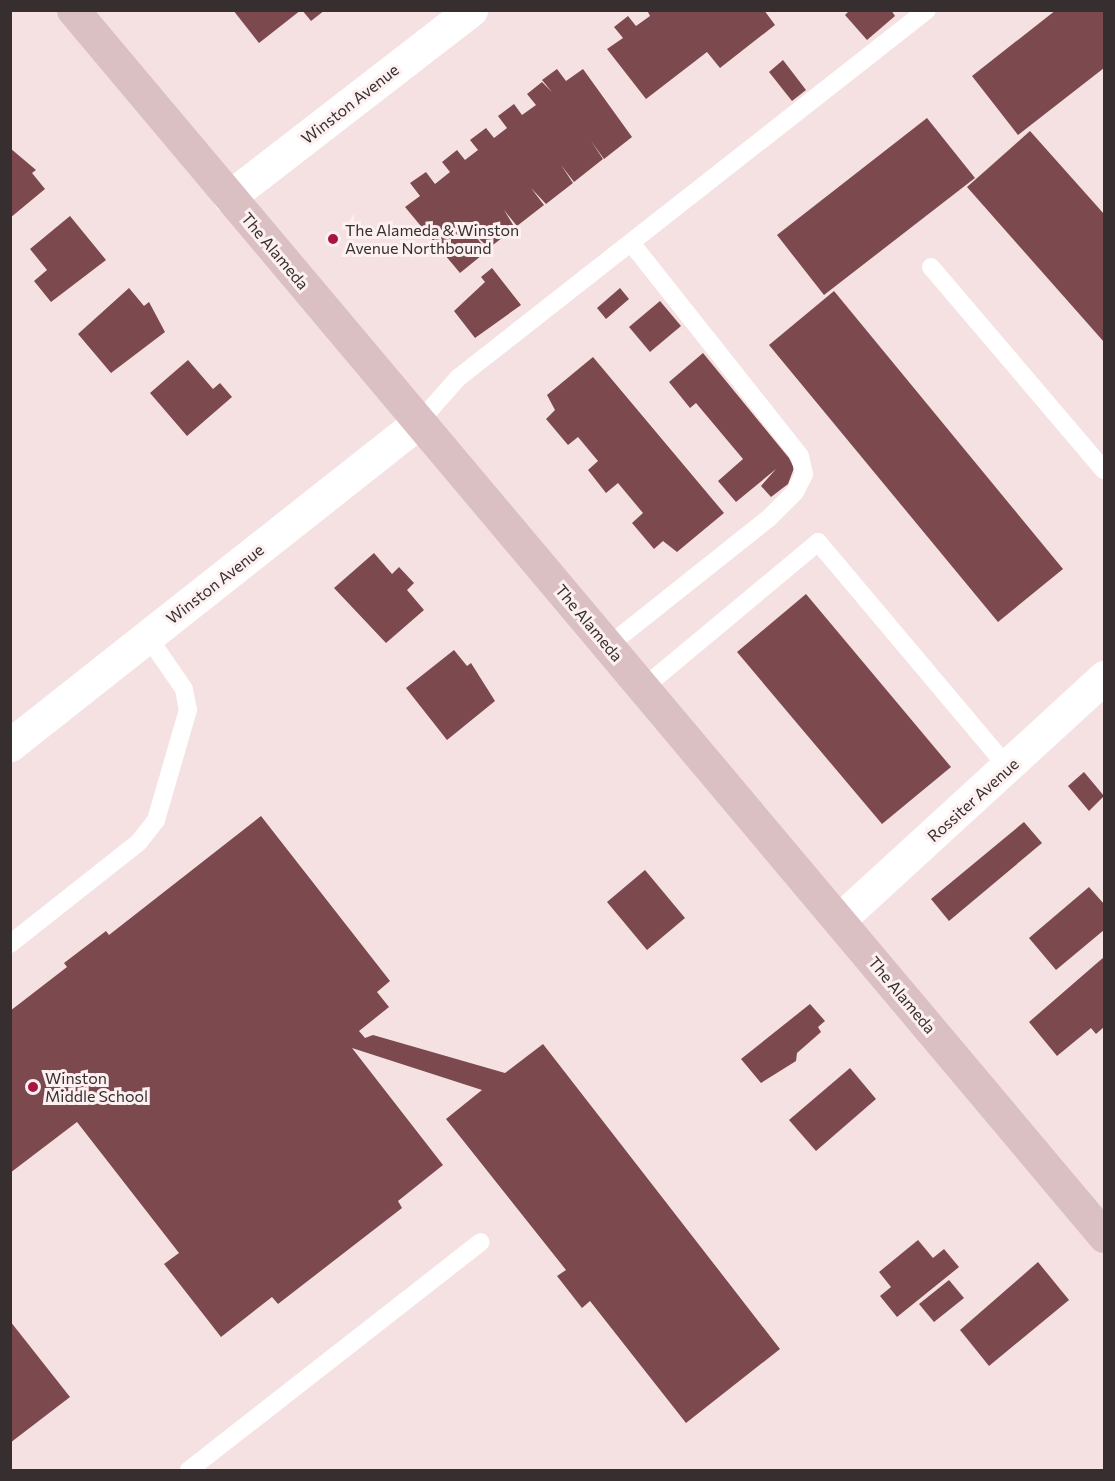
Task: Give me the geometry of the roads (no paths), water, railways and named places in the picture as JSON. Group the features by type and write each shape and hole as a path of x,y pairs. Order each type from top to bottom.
{"main road":[{"name":"The Alameda","path":"73,10 1104,1236"}],"street":[{"name":"Winston Avenue","path":"229,197 471,10"},
{"name":"Winston Avenue","path":"10,745 419,423"},
{"name":"Rossiter Avenue","path":"839,920 1009,769 1104,677"}],"lane":[{"path":"419,423 458,378 632,244 927,10"},
{"path":"608,646 769,518 795,492 804,474 800,456 632,244"},
{"path":"931,267 1104,470"},
{"path":"643,688 818,542 1009,769"},
{"path":"10,944 139,842 156,820 188,710 184,689 148,637"},
{"path":"189,1470 481,1242"}],"place":[{"name":"The Alameda & Winston Avenue Northbound","path":"333,239"},
{"name":"Winston Middle School","path":"33,1087"}]}
